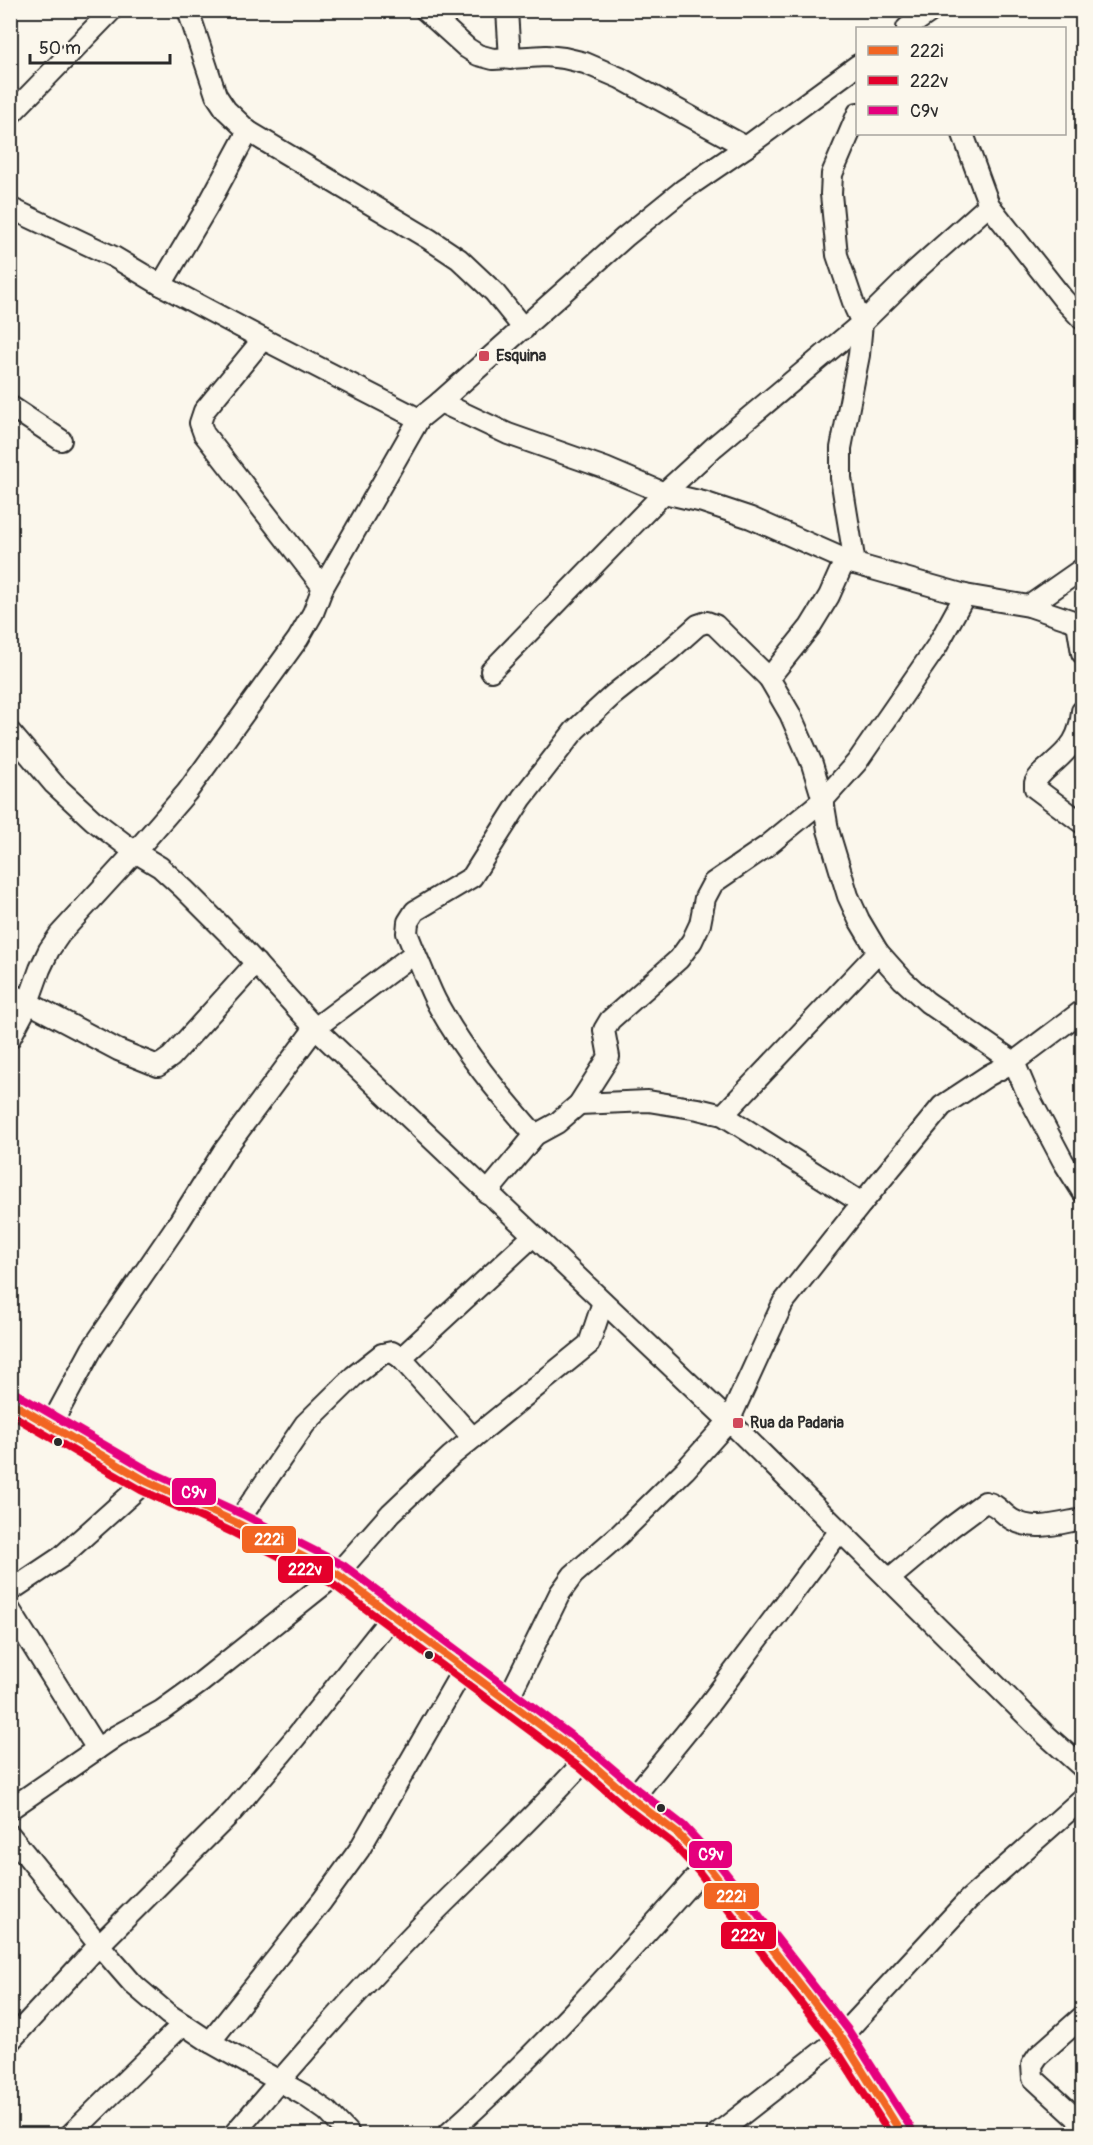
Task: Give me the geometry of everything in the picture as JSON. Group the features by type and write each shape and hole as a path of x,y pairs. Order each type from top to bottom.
{"street":[{"path":"10,115 112,10"},
{"path":"188,10 216,95 226,110 248,131 429,238 459,259 494,292 524,328"},
{"path":"425,10 472,52 493,59 546,56 585,63 651,94 746,147"},
{"path":"507,10 510,59"},
{"path":"908,27 933,10"},
{"path":"19,997 40,969 60,934 187,792 292,648 313,613 323,587 418,419 441,402 633,231 683,190 856,66"},
{"path":"769,678 810,627 850,562 841,478 841,448 859,355 862,323 837,255 831,194 832,174 856,118"},
{"path":"161,285 211,201 248,131"},
{"path":"963,135 989,205 1064,300 1083,319"},
{"path":"491,671 664,493 715,446 862,323 932,255 989,205"},
{"path":"10,208 114,257 161,285 418,419"},
{"path":"263,339 204,411 200,423 204,434 323,587"},
{"path":"441,402 508,434 605,468 664,493 703,502 751,518 850,562 965,595 1029,606 1080,623 1083,653"},
{"path":"10,406 61,440"},
{"path":"1029,606 1083,569"},
{"path":"487,1193 536,1135 557,1123 579,1104 609,1057 604,1030 610,1020 679,958 692,941 700,924 705,898 713,883 767,846 823,800 856,762 937,646 965,595"},
{"path":"536,1135 501,1096 467,1052 436,1003 408,933 408,922 415,911 472,877 522,798 575,730 613,695 698,625 707,622 715,625 769,678 790,714 812,764 823,800 828,830 848,896 878,952 927,1002 1014,1062 1028,1095 1083,1191"},
{"path":"1083,711 1077,737 1066,752 1044,771 1035,783 1035,788 1083,823"},
{"path":"10,732 54,784 93,820 135,852 160,867 231,936 315,1028 729,1421 1046,1736 1083,1767"},
{"path":"723,1115 878,952"},
{"path":"51,1425 92,1349 179,1222 223,1152 315,1028 415,953"},
{"path":"19,997 118,1050 158,1066 171,1057 256,963"},
{"path":"10,1038 26,1008 19,997"},
{"path":"508,1699 560,1593 573,1575 685,1470 729,1421 783,1303 942,1106 989,1075 1014,1062 1083,1011"},
{"path":"579,1104 648,1101 723,1115 862,1203"},
{"path":"401,1358 533,1236"},
{"path":"10,1809 116,1736 160,1711 200,1683 337,1574 391,1513 473,1438 589,1344 603,1302"},
{"path":"237,1523 305,1424 354,1376 382,1354 392,1352 401,1358 473,1438"},
{"path":"10,1402 146,1481 237,1523 337,1574 508,1699 678,1834 707,1865 841,2037 902,2134"},
{"path":"10,1591 61,1557 146,1481"},
{"path":"889,1579 985,1502 992,1503 1011,1519 1031,1526 1083,1519"},
{"path":"632,1799 706,1707 839,1532"},
{"path":"10,1610 97,1749"},
{"path":"10,2041 99,1945 233,1811 295,1738 393,1615"},
{"path":"210,2042 322,1901 359,1850 464,1668"},
{"path":"234,2134 412,1935 545,1805 586,1759"},
{"path":"717,2134 841,2037 968,1900 1083,1799"},
{"path":"10,1834 133,1984 183,2024 210,2042 327,2111 349,2134"},
{"path":"448,2134 490,2097 590,1996 707,1865"},
{"path":"1083,2018 1038,2056 1032,2065 1033,2078 1083,2122"},
{"path":"71,2134 183,2024"}],"transit line":[{"name":"C9v","path":"15,1393 151,1472 242,1514 343,1565 592,1751 684,1826 715,1859 849,2031 911,2128"},
{"name":"222i","path":"10,1402 146,1481 237,1523 337,1574 586,1759 632,1799 678,1834 707,1865 841,2037 902,2134"},
{"name":"222v","path":"10,1414 141,1490 232,1532 331,1583 579,1767 625,1807 671,1842 699,1872 832,2043 890,2134"}],"place":[{"name":"Esquina","path":"484,356"},
{"name":"Rua da Padaria","path":"738,1423"}]}
